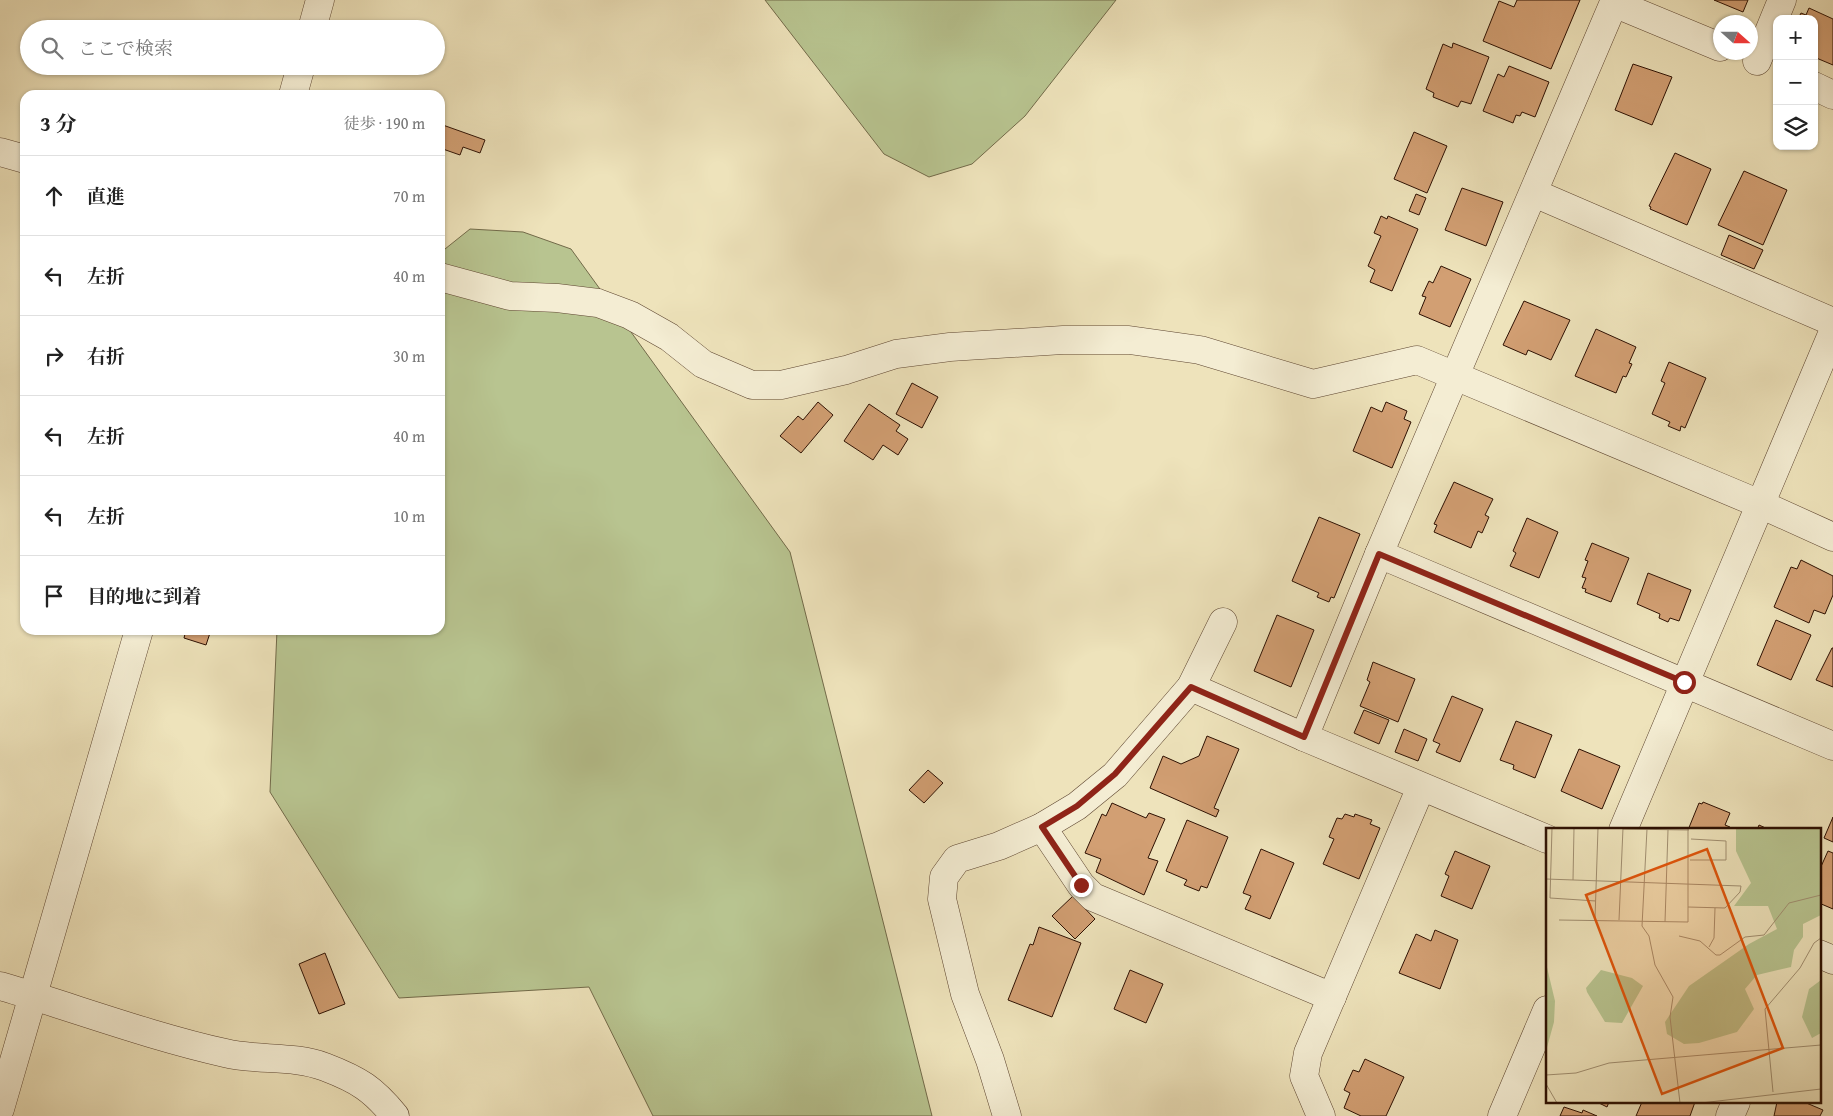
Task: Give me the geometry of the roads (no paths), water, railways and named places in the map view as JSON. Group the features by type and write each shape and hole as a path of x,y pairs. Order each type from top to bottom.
{"street":[{"path":"314,20 320,0"},
{"path":"1756,61 1782,0"},
{"path":"1304,737 1379,554 1614,2 1713,44"},
{"path":"294,90 299,75"},
{"path":"1818,88 1833,94"},
{"path":"0,152 20,158"},
{"path":"1534,193 1833,322"},
{"path":"445,278 510,296 557,298 598,304 630,315 669,337 703,364 752,386 781,385 846,370 896,354 950,347 1063,340 1129,340 1200,350 1313,384 1417,360 1760,504 1833,537"},
{"path":"1624,828 1833,332"},
{"path":"1379,554 1833,746"},
{"path":"1007,1116 990,1060 965,994 942,899 944,876 957,859 999,846 1042,827 1077,806 1115,774 1191,687 1223,622"},
{"path":"0,1109 138,635"},
{"path":"1191,687 1421,787 1546,839"},
{"path":"1321,1116 1307,1084 1305,1065 1421,787"},
{"path":"1042,827 1081,885 1092,897 1332,998"},
{"path":"1820,954 1833,960"},
{"path":"0,986 226,1054 283,1058 326,1068 368,1086 395,1116"},
{"path":"1502,1116 1546,1012"},
{"path":"1730,1116 1735,1104"}]}
